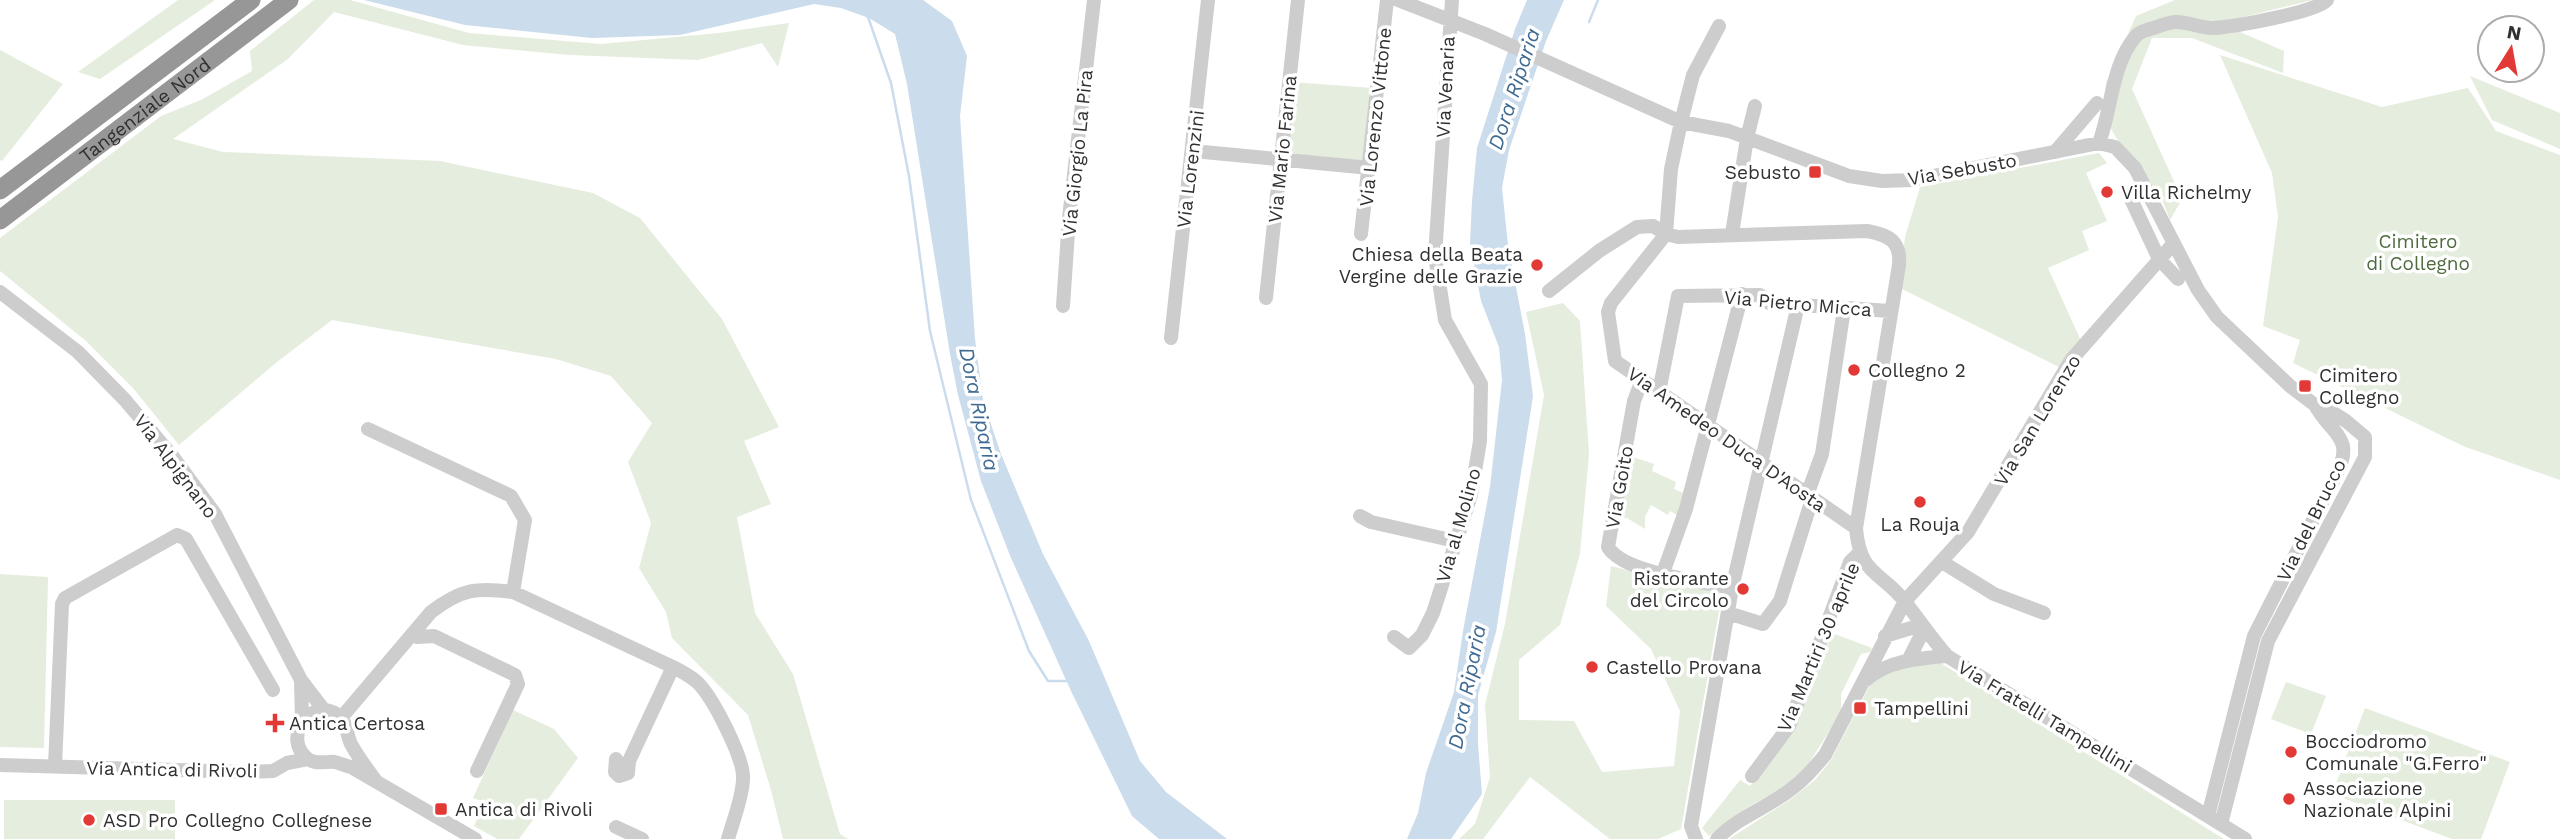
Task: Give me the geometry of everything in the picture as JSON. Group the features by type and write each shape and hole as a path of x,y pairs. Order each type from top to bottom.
{"highway":[{"name":"Tangenziale Nord","path":"0,190 251,0"},
{"name":"Tangenziale Nord","path":"0,220 289,0"}],"street":[{"name":"Via Giorgio La Pira","path":"1063,306 1069,218 1094,0"},
{"name":"Via Lorenzini","path":"1171,338 1208,0"},
{"name":"Via Mario Farina","path":"1266,298 1298,0"},
{"name":"Via Lorenzo Vittone","path":"1362,234 1387,0"},
{"name":"Via Sebusto","path":"1398,0 1485,34 1681,122 1717,128 1849,176 1882,181 1913,180 2099,143"},
{"name":"Via Venaria","path":"1440,175 1448,21 1452,0"},
{"path":"2315,405 2290,386 2217,317 2198,290 2135,168 2115,147 2099,143 2115,79 2137,33 2174,22 2211,28 2253,22 2301,12 2325,4 2328,0"},
{"path":"1666,234 1671,169 1681,122 1693,75 1719,26"},
{"path":"2055,152 2098,103"},
{"path":"1732,234 1747,138 1755,106"},
{"path":"1193,150 1370,168"},
{"name":"Via al Molino","path":"1394,637 1409,648 1422,635 1433,613 1471,495 1480,441 1480,384 1445,320 1435,256 1440,175"},
{"path":"2130,197 2159,259 2178,279"},
{"path":"1549,291 1599,251 1637,227 1653,226 1678,237 1848,231 1882,234 1895,243 1900,252 1890,311"},
{"name":"Via Amedeo Duca D'Aosta","path":"1666,234 1611,303 1608,312 1615,361 1856,528"},
{"name":"Via San Lorenzo","path":"1905,601 1968,532 2071,360 2174,243"},
{"name":"Via Alpignano","path":"0,292 78,352 125,400 173,457 215,514 301,680 324,710"},
{"path":"1663,573 1686,509 1742,294"},
{"name":"Via Pietro Micca","path":"1660,392 1678,296 1760,295 1769,303 1890,311"},
{"path":"1696,839 1691,826 1732,588 1798,306"},
{"path":"1728,613 1763,624 1780,601 1822,454 1844,309"},
{"name":"Via Fratelli Tampellini","path":"1890,311 1856,528 1860,553 1866,566 1905,601 1922,627 1947,656 2245,839"},
{"name":"Via Goito","path":"1642,380 1634,401 1608,547 1621,559 1644,569 1732,588"},
{"name":"Via del Brucco","path":"2215,820 2268,641 2366,452 2365,437 2346,421 2315,405"},
{"name":"Via del Brucco","path":"2215,820 2254,636 2345,453 2337,435 2315,405"},
{"path":"368,429 511,496 525,520 513,592"},
{"path":"1360,516 1371,522 1455,541"},
{"path":"55,766 62,604 65,598 177,535 186,539 273,690"},
{"name":"Via Martiri 30 aprile","path":"1752,776 1790,726 1850,562 1860,553"},
{"path":"1942,562 1994,594 2044,613"},
{"path":"341,718 415,635 431,612 449,598 466,591 488,589 513,592 673,667 697,682 710,699 735,746 741,764 743,780 728,839"},
{"path":"1717,839 1810,774 1825,755 1905,601"},
{"path":"1885,636 1922,627"},
{"path":"1908,661 1922,627"},
{"path":"415,635 444,650"},
{"path":"415,635 434,636 515,675 518,679 477,771"},
{"path":"1862,684 1880,670 1908,661 1947,656"},
{"path":"616,759 615,772 625,776 628,773 629,761 673,667"},
{"path":"301,680 302,720 296,734 298,747 308,759 351,767 475,839"},
{"path":"302,720 312,712 324,710 341,718 348,729 349,740 376,780"},
{"path":"332,762 342,754 349,740"},
{"path":"287,763 298,747"},
{"name":"Via Antica di Rivoli","path":"0,765 247,772 273,771 287,763 308,759"},
{"path":"616,827 642,839"}],"green space":[{"path":"178,0 215,0 100,79 78,72"},
{"path":"314,0 350,0 469,33 601,44 719,33 789,23 778,67 762,43 698,60 570,55 463,45 334,12 288,59 173,139 223,152 440,161 593,193 640,218 722,319 779,427 744,441 771,504 737,517 755,613 793,674 840,834 848,839 783,839 748,715 672,638 666,612 639,568 651,523 628,462 652,423 611,376 556,359 332,320 277,362 179,445 133,388 86,341 0,271 0,238 161,116 201,100 252,71 250,51"},
{"path":"2175,0 2313,0 2219,23 2284,51 2283,73 2192,38 2152,38 2132,89 2182,199 2170,220 2163,202 2102,114 2106,83 2136,16"},
{"path":"0,50 63,84 2,161 0,160"},
{"name":"Cimitero di Collegno","path":"2220,55 2382,107 2468,88 2496,131 2560,155 2560,480 2463,446 2293,363 2300,340 2263,326 2278,217 2272,173"},
{"path":"2470,76 2476,78 2476,84 2489,84 2560,113 2560,149 2492,120"},
{"path":"1292,82 1372,88 1366,161 1285,153"},
{"path":"2099,153 2107,163 2086,173 2107,221 2082,231 2089,250 2048,268 2082,343 2061,368 1900,288 1905,237 1920,187"},
{"path":"1563,303 1580,321 1589,454 1580,554 1560,625 1519,660 1519,720 1574,721 1602,772 1674,766 1680,711 1651,649 1606,606 1611,566 1722,594 1681,829 1658,839 1610,839 1530,777 1483,839 1459,839 1475,824 1490,777 1485,705 1505,624 1544,395 1526,312"},
{"path":"1630,456 1654,464 1652,471 1676,482 1674,489 1686,494 1679,516 1670,511 1668,515 1651,505 1645,517 1645,529 1627,518 1617,517"},
{"path":"0,574 48,577 44,748 0,747"},
{"path":"1832,633 1872,648 1870,652 1861,654 1841,694 1841,713 1805,769 1782,788 1750,806 1709,836 1702,828 1740,780 1750,786 1791,735"},
{"path":"1939,662 2224,839 1729,839 1815,780 1831,760 1872,681 1908,666"},
{"path":"2286,682 2326,696 2311,734 2271,719"},
{"path":"2365,708 2510,762 2481,839 2452,839 2332,794"},
{"path":"513,710 554,729 578,758 519,839 497,839 474,826 484,802 473,798"},
{"name":"ASD Pro Collegno Collegnese","path":"4,800 175,800 175,839 4,839"}],"water":[{"name":"Dora Riparia","path":"364,0 923,0 952,21 967,56 960,116 975,339 983,400 1001,454 1043,554 1089,641 1140,761 1166,792 1227,839 1159,839 1132,816 1071,691 1011,558 981,481 958,395 907,84 895,34 869,18 841,8 814,4 680,35 592,38 465,25"},
{"name":"Dora Riparia","path":"1527,0 1564,0 1546,41 1509,150 1502,188 1508,245 1525,334 1533,396 1496,632 1478,695 1482,794 1451,839 1407,839 1418,813 1426,773 1454,692 1490,487 1502,380 1499,347 1481,301 1470,243 1472,201 1477,148"}],"waterway":[{"path":"1589,22 1598,0"},
{"path":"868,17 891,83 909,176 930,331 971,500 1029,651 1048,681 1067,681"}],"place":[{"name":"Sebusto","path":"1815,172"},
{"name":"Villa Richelmy","path":"2107,192"},
{"name":"Chiesa della Beata Vergine delle Grazie","path":"1537,265"},
{"name":"Collegno 2","path":"1854,370"},
{"name":"Cimitero Collegno","path":"2305,386"},
{"name":"La Rouja","path":"1920,502"},
{"name":"Ristorante del Circolo","path":"1743,589"},
{"name":"Castello Provana","path":"1592,667"},
{"name":"Tampellini","path":"1860,708"},
{"name":"Antica Certosa","path":"275,723"},
{"name":"Bocciodromo Comunale \"G.Ferro\"","path":"2291,752"},
{"name":"Associazione Nazionale Alpini","path":"2289,799"},
{"name":"Antica di Rivoli","path":"441,809"},
{"name":"ASD Pro Collegno Collegnese","path":"89,820"}]}
